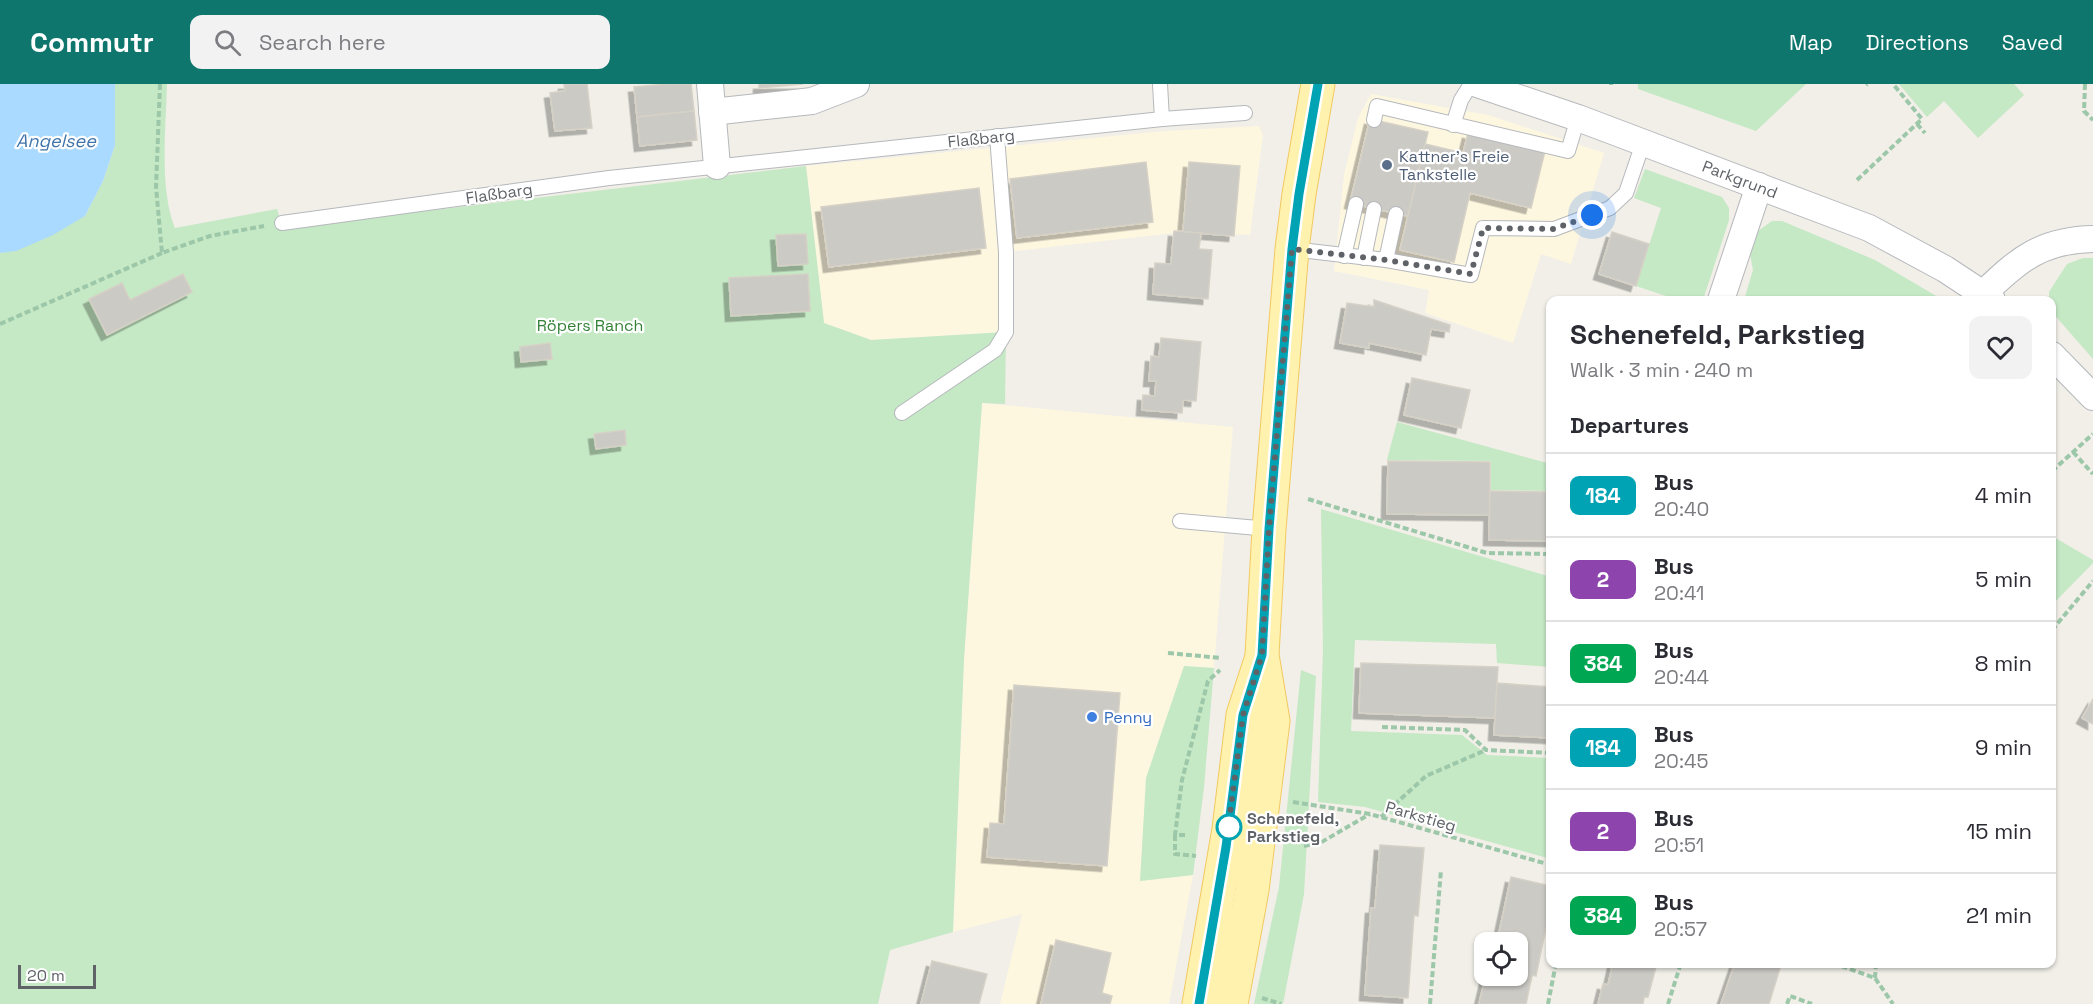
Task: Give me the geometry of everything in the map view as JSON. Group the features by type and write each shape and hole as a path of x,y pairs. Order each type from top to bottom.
{"main road":[{"path":"1242,999 1252,890 1273,721 1262,655 1269,529 1292,249 1318,84"},
{"path":"1199,1004 1224,861 1243,715 1262,655"}],"street":[{"path":"710,84 717,166"},
{"path":"712,112 812,101 856,84"},
{"name":"Parkgrund","path":"1477,84 1578,118 1869,228 1945,269 1986,296"},
{"path":"1722,296 1759,186"},
{"path":"1989,296 2011,267 2039,249 2055,243 2093,238"},
{"path":"2056,359 2093,397"}],"lane":[{"path":"1160,84 1162,118"},
{"path":"1453,125 1461,100 1471,84"},
{"path":"1374,120 1377,106 1395,117 1415,122 1453,125 1568,151 1578,118"},
{"name":"Flaßbarg","path":"282,223 609,178 1162,118 1245,113"},
{"path":"902,413 995,350 1006,332 1006,252 997,136"},
{"path":"1292,249 1386,260 1471,274 1483,228 1554,229 1610,208 1626,193 1643,142"},
{"path":"1344,256 1356,204"},
{"path":"1364,258 1374,208"},
{"path":"1386,260 1396,214"},
{"path":"1180,521 1269,529"}],"path":[{"path":"160,84 156,187 162,253"},
{"path":"1857,180 1922,119 1893,84"},
{"path":"2085,84 2084,111 2093,120"},
{"path":"1917,124 1925,133"},
{"path":"0,324 162,253 210,236 282,223"},
{"path":"2056,467 2093,434"},
{"path":"2073,452 2093,474"},
{"path":"1308,499 1487,553 1546,554"},
{"path":"2056,625 2093,582"},
{"path":"1168,653 1221,658"},
{"path":"1196,856 1175,854 1182,780 1208,681 1220,670"},
{"path":"1382,727 1465,730 1486,750"},
{"path":"1381,817 1426,776 1486,750 1546,753"},
{"name":"Parkstieg","path":"1282,800 1370,814 1546,864"},
{"path":"1304,846 1320,843 1370,814"},
{"path":"1175,835 1185,835"},
{"path":"1430,1004 1441,870"},
{"path":"1548,1004 1555,968"},
{"path":"1668,1004 1679,968"},
{"path":"1847,968 1875,978"},
{"path":"1875,968 1875,978 1893,1004"},
{"path":"1787,1004 1790,996 1812,1004"},
{"path":"1242,999 1279,1003"}],"shaded area":[{"path":"1371,94 1488,115 1604,153 1571,264 1541,254 1513,343 1425,313 1429,290 1334,271 1344,175 1358,118"},
{"path":"1259,126 1263,135 1250,235 1183,232 1007,252 1006,332 871,340 824,323 806,166 1164,131"},
{"path":"982,403 1233,427 1214,668 1184,666 1140,881 1193,875 1169,1004 1000,1004 1022,914 953,932 964,659"}],"green space":[{"name":"Röpers Ranch","path":"115,84 167,84 165,177 170,212 175,228 277,209 283,228 806,166 824,323 871,340 1006,332 1005,404 982,403 964,659 953,932 890,950 878,1004 0,1004 0,253 17,250 85,216 103,181 115,145"},
{"path":"1638,84 1806,84 1756,131 1638,89"},
{"path":"1899,84 2014,84 2024,95 1978,138 1944,101 1927,117"},
{"path":"1645,169 1722,197 1729,208 1729,220 1704,296 1666,296 1636,286 1661,208 1634,198"},
{"path":"1772,221 1782,221 1875,260 1936,296 1745,296 1753,270 1750,254 1758,231"},
{"path":"2083,258 2093,258 2093,359 2056,317 2056,296 2049,296 2049,292 2067,264"},
{"path":"1397,422 1546,463 1546,491 1491,490 1491,461 1387,460"},
{"path":"1321,509 1546,576 1546,667 1497,663 1496,644 1355,640 1351,731 1462,735 1487,755 1546,758 1546,858 1365,807 1318,802 1323,650"},
{"path":"2056,538 2093,560 2093,563 2056,601"},
{"path":"1184,666 1214,668 1204,787 1193,875 1140,881 1146,778"},
{"path":"1301,670 1316,676 1304,894 1283,1004 1254,1004 1279,887"}],"water":[{"name":"Angelsee","path":"0,84 115,84 115,145 103,181 85,216 53,235 16,251 0,253"}],"building":[{"path":"564,84 587,84 592,128 555,131 550,93 565,91"},
{"path":"691,84 694,111 637,117 634,87"},
{"path":"759,84 803,84 759,88"},
{"path":"694,111 697,140 640,146 637,117"},
{"path":"1370,119 1428,132 1408,216 1350,203"},
{"path":"1468,133 1545,151 1531,208 1470,193 1454,262 1400,250 1425,144 1463,153"},
{"path":"1146,162 1153,222 1017,238 1010,179"},
{"path":"1189,162 1240,166 1234,236 1183,232"},
{"path":"979,188 986,248 829,267 821,207"},
{"path":"1174,231 1201,233 1199,249 1212,250 1208,299 1153,294 1155,263 1171,264"},
{"path":"1612,232 1649,244 1636,286 1599,274"},
{"path":"806,234 808,264 778,266 776,235"},
{"path":"183,274 192,292 107,335 89,299 122,283 130,300"},
{"path":"808,274 810,311 731,316 729,278"},
{"path":"1374,300 1450,325 1449,332 1431,329 1426,355 1369,343 1369,348 1340,343 1347,303 1374,307"},
{"path":"1161,338 1201,342 1196,401 1183,400 1182,413 1142,410 1143,395 1155,396 1156,381 1149,381 1151,356 1159,357"},
{"path":"550,343 552,359 521,362 520,347"},
{"path":"1412,378 1470,390 1461,428 1404,415"},
{"path":"625,430 626,445 596,449 594,434"},
{"path":"1388,461 1490,462 1490,515 1387,514"},
{"path":"1490,491 1546,492 1546,541 1489,540"},
{"path":"1361,663 1498,667 1495,718 1359,713"},
{"path":"1497,683 1546,687 1546,738 1494,735"},
{"path":"1014,685 1120,693 1107,866 987,857 990,823 1004,824"},
{"path":"2093,699 2093,724 2082,718"},
{"path":"1380,845 1424,848 1418,916 1414,915 1408,998 1365,995 1371,908 1375,908"},
{"path":"1511,877 1546,885 1546,928 1536,976 1532,975 1526,1004 1479,1004 1483,986 1528,986 1528,932 1499,932"},
{"path":"1056,940 1111,953 1102,993 1112,996 1110,1004 1041,1004"},
{"path":"932,961 987,974 979,1004 921,1004"},
{"path":"1612,968 1656,968 1648,997 1644,997 1643,1004 1598,1004 1603,984 1608,985"},
{"path":"1733,968 1780,968 1769,1004 1721,1004"}],"bus line":[{"name":"184","path":"1199,1004 1226,847 1243,715 1262,655 1269,529 1292,249 1318,84"}],"place":[{"name":"Kattner's Freie Tankstelle","path":"1387,165"},
{"name":"Penny","path":"1092,717"},
{"name":"Schenefeld, Parkstieg","path":"1229,827"}],"route":[{"path":"1229,827 1228,829 1243,715 1262,655 1269,529 1292,249 1386,260 1471,274 1483,228 1554,229 1592,215"}]}
